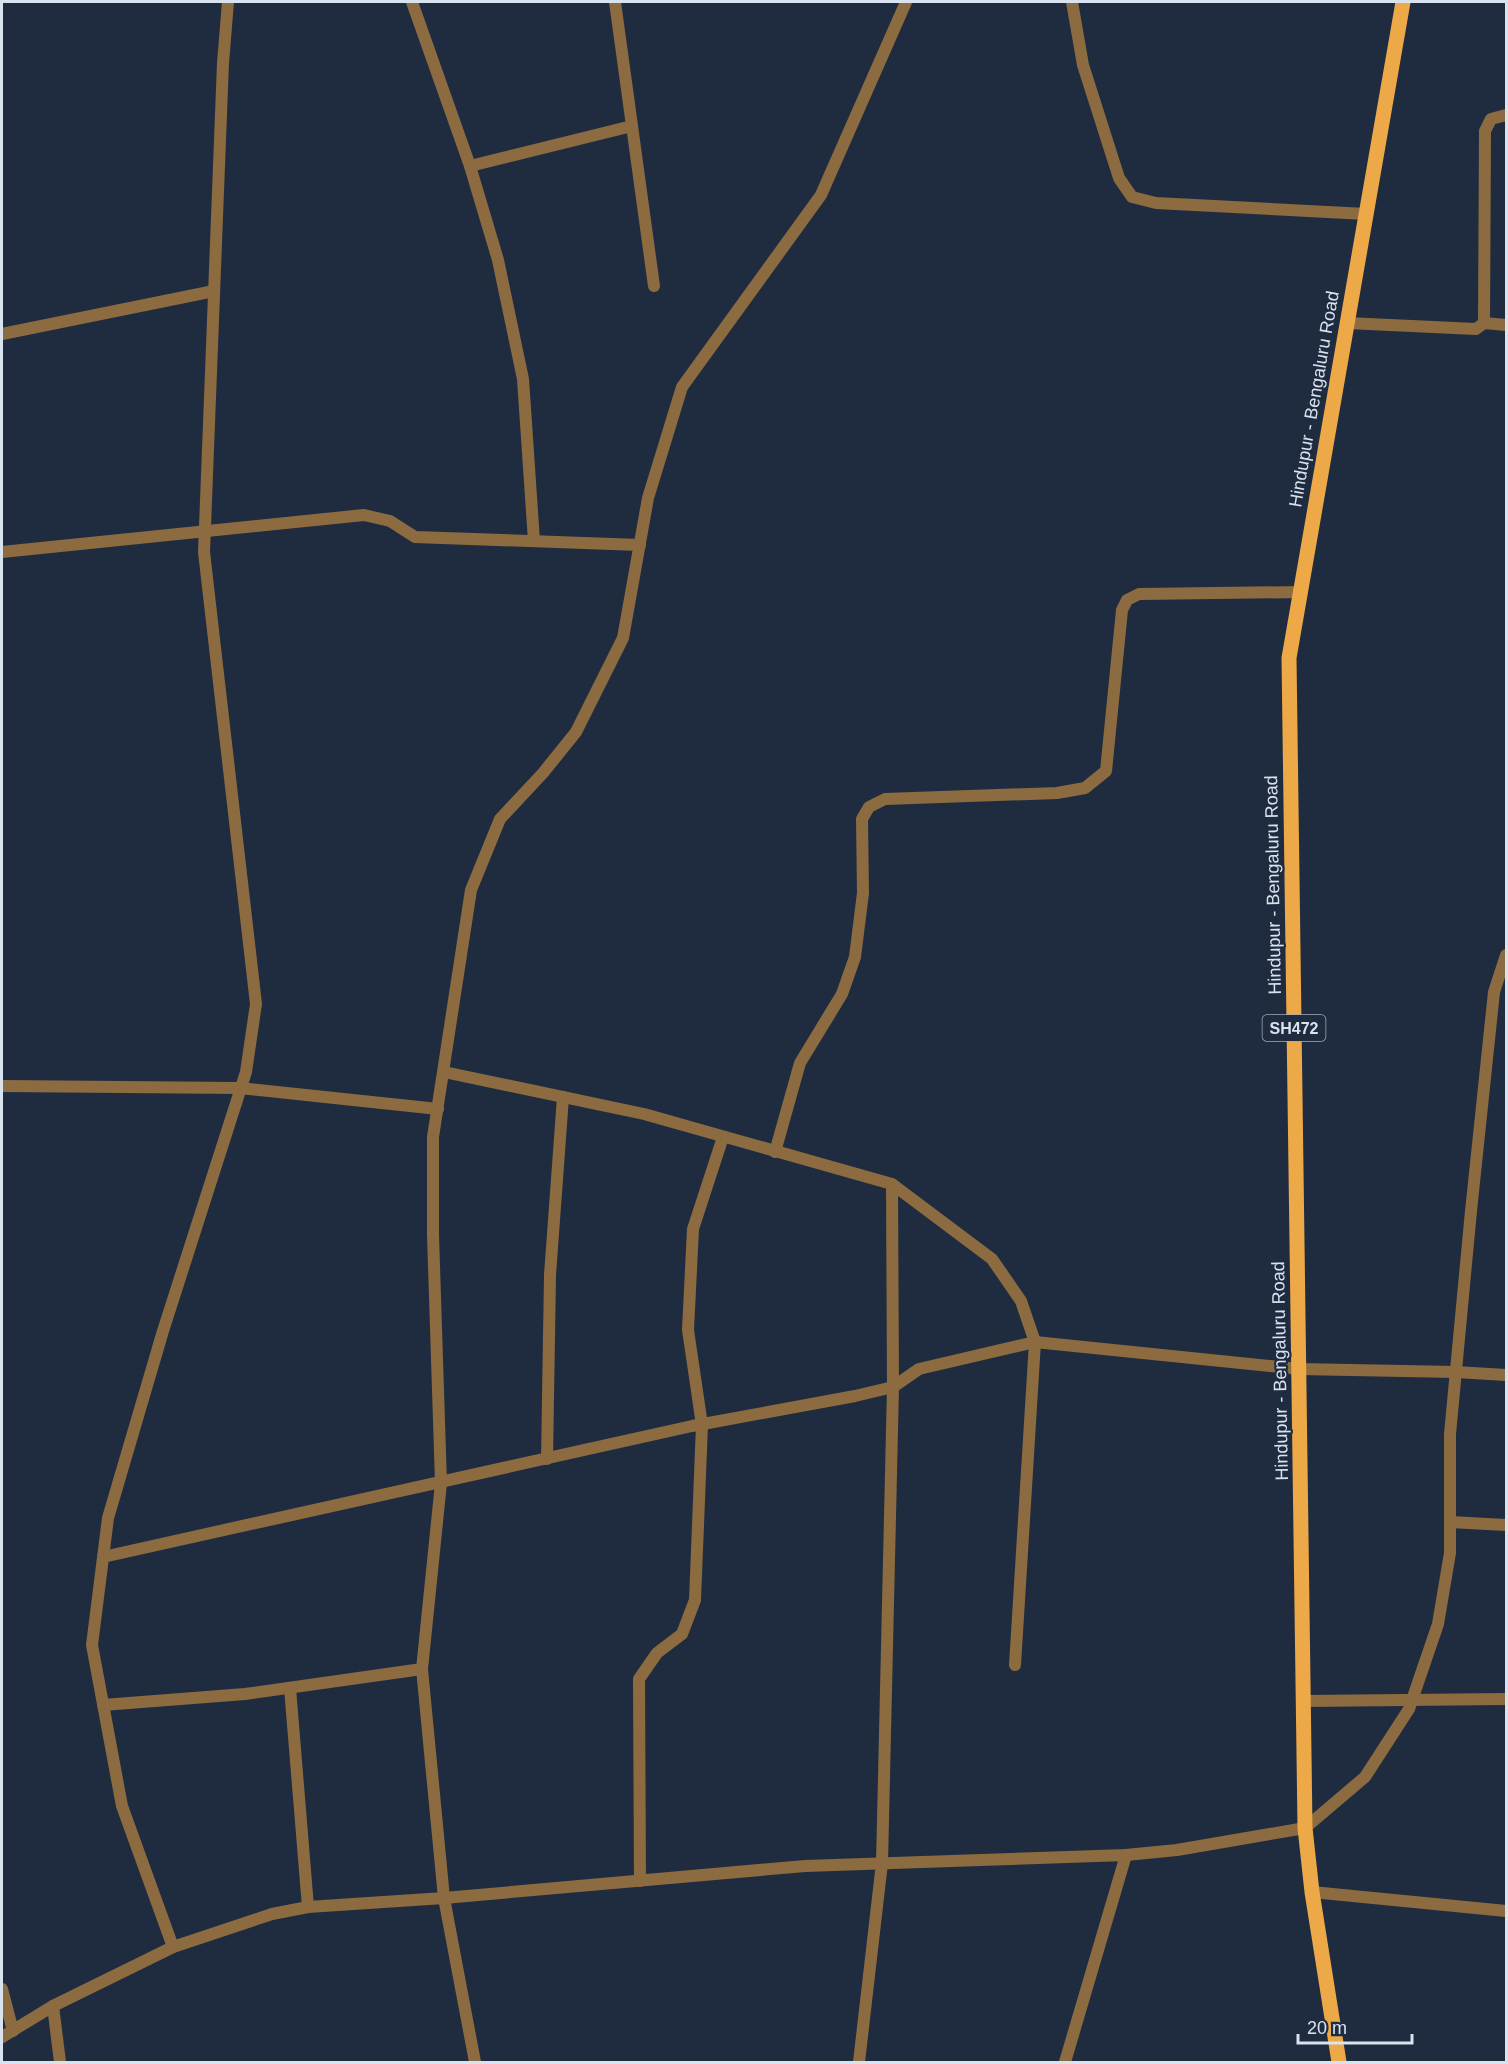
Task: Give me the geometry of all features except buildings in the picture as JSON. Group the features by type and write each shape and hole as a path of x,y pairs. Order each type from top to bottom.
{"main road":[{"name":"Hindupur - Bengaluru Road","path":"1339,2062 1311,1892 1305,1828 1289,658 1403,2"}],"street":[{"path":"173,1947 122,1806 92,1645 108,1518 163,1331 246,1072 256,1004 204,552 223,63 228,2"},
{"path":"412,2 470,166 498,260 524,379 534,541"},
{"path":"615,2 654,286"},
{"path":"475,2062 444,1898 422,1669 441,1483 433,1235 433,1137 471,890 500,819 543,773 576,732 623,638 648,498 682,387 821,195 906,2"},
{"path":"1072,2 1083,65 1119,178 1132,197 1156,203 1366,214"},
{"path":"1484,323 1485,131 1491,119 1506,115"},
{"path":"470,166 632,126"},
{"path":"2,334 214,291"},
{"path":"1347,323 1476,329 1484,323 1506,325"},
{"path":"2,552 364,515 390,521 415,537 640,545"},
{"path":"775,1152 800,1063 842,994 855,957 862,893 862,819 869,807 885,799 1057,793 1085,788 1106,771 1122,610 1127,600 1139,594 1301,592"},
{"path":"2,1989 7,2034 53,2006 173,1947 272,1914 308,1907 444,1898 805,1866 1126,1855 1176,1850 1305,1828 1365,1777 1408,1709 1438,1624 1450,1553 1450,1434 1494,992 1506,956"},
{"path":"444,1072 644,1114 892,1184 992,1259 1021,1301 1035,1342 1015,1665"},
{"path":"2,1086 240,1088 438,1109"},
{"path":"548,1459 550,1275 563,1097"},
{"path":"640,1881 639,1679 657,1653 682,1634 695,1600 702,1425 688,1330 693,1229 723,1137"},
{"path":"859,2062 882,1863 893,1387 892,1184"},
{"path":"103,1557 702,1425 855,1396 893,1387 919,1369 1035,1342 1299,1369 1506,1375"},
{"path":"1450,1522 1506,1525"},
{"path":"103,1705 244,1694 422,1669"},
{"path":"290,1688 308,1907"},
{"path":"1303,1701 1506,1699"},
{"path":"1065,2062 1126,1855"},
{"path":"1311,1892 1506,1911"},
{"path":"53,2006 60,2062"}]}
